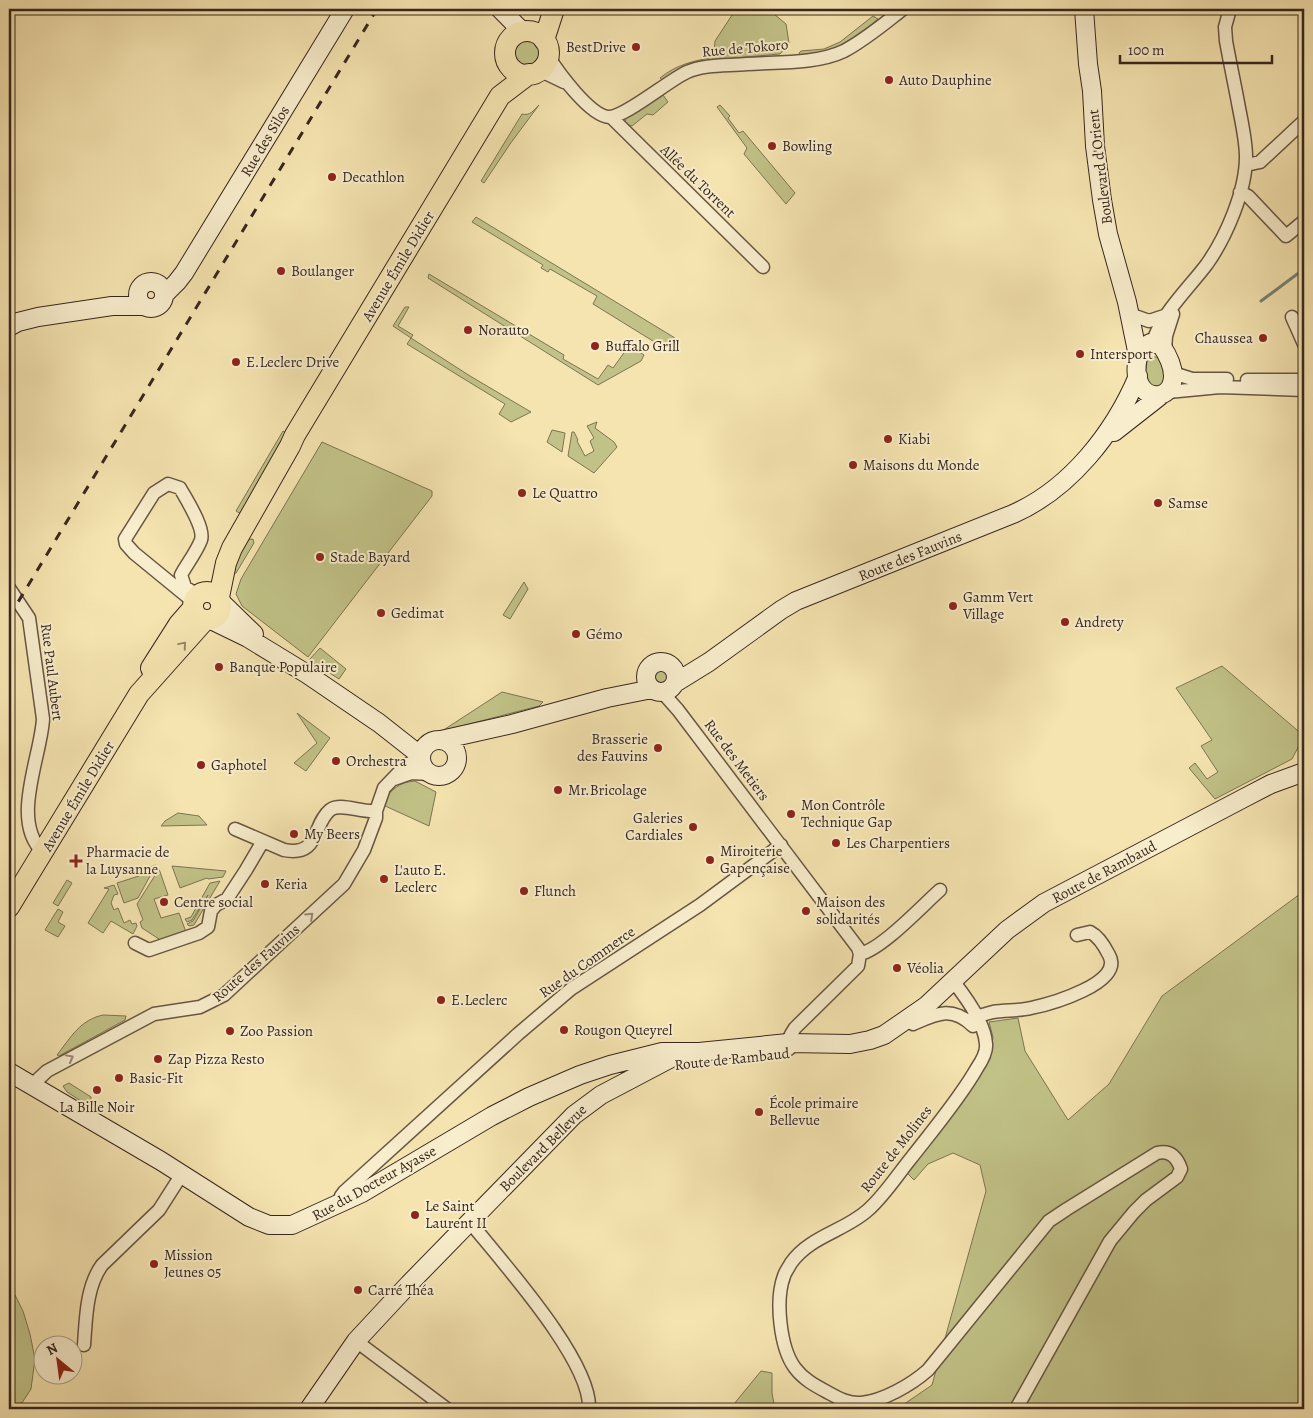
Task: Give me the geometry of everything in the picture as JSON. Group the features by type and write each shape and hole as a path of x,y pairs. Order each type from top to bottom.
{"main road":[{"path":"532,49 553,9"},
{"name":"Avenue Émile Didier","path":"500,96 506,76 507,62 518,73 532,49"},
{"name":"Avenue Émile Didier","path":"11,906 140,694 152,666 167,642 179,624 206,605 222,579 232,548 295,435 500,96 532,49"}],"street":[{"name":"Rue des Silos","path":"9,327 38,316 112,306 142,299 142,286 151,282 161,290 184,273 345,9"},
{"name":"Rue de Tokoro","path":"610,117 622,114 678,77 698,68 789,61 833,55 857,43 903,9"},
{"name":"Boulevard d'Orient","path":"1084,9 1095,146 1108,234 1131,308 1152,348"},
{"name":"Boulevard d'Orient","path":"1092,91 1094,54 1093,9"},
{"path":"1230,9 1225,27 1226,40 1244,133 1246,165 1240,192 1230,222 1220,242 1208,262 1167,315 1155,334 1152,348 1138,376 1143,390 1151,396 1220,387 1304,390"},
{"path":"502,11 532,49 590,107 598,113 610,117"},
{"name":"Allée du Torrent","path":"610,117 763,267"},
{"path":"1246,165 1260,162 1304,121"},
{"path":"1240,192 1248,196 1286,236 1304,221"},
{"path":"1152,348 1166,336 1171,318 1182,296"},
{"path":"1131,308 1149,321 1167,315"},
{"path":"1292,317 1304,344"},
{"path":"1152,348 1173,373 1192,379 1304,380"},
{"path":"1164,394 1172,384 1173,373"},
{"name":"Route des Fauvins","path":"21,1079 47,1071 154,1014 200,1007 224,995 344,884 364,850 376,818 369,811 389,781 406,765 428,750 494,729 607,698 665,688 709,662 781,610 796,602 1028,507 1050,494 1091,452 1116,421 1138,376"},
{"name":"Route des Fauvins","path":"1091,452 1135,415 1164,394"},
{"path":"206,605 189,598 134,554 126,544 125,540 154,493 168,484 180,488 191,507 202,538 181,575 186,587 248,638 397,734 428,750 448,743 456,753 456,760"},
{"name":"Rue Paul Aubert","path":"9,588 29,618 44,719 28,805 32,834 43,852"},
{"name":"Route des Fauvins","path":"670,665 700,660 722,651"},
{"path":"660,662 670,665 675,673 665,688 646,682 646,672 654,663 660,662"},
{"name":"Route des Fauvins","path":"607,698 646,672"},
{"name":"Rue des Metiers","path":"665,688 678,710 854,942 860,954"},
{"name":"Route des Fauvins","path":"430,774 440,776 447,774 452,770 456,760 472,742 494,729"},
{"path":"428,750 424,769 430,774"},
{"name":"Route de Rambaud","path":"649,1061 681,1052 850,1044 884,1036 926,1006 939,994 958,988 1007,930 1044,903 1271,784 1304,772"},
{"path":"389,781 404,774 430,774"},
{"path":"235,829 291,851 305,848 311,843 330,810 347,808 369,811"},
{"path":"135,943 149,950 199,933 208,927 211,911 216,905 227,899 263,840"},
{"name":"Rue du Commerce","path":"340,1204 340,1196 344,1192 518,1034 571,989 700,905 781,845"},
{"path":"789,1047 791,1034 795,1028 854,971 858,966 860,954 880,945 940,890"},
{"path":"913,1024 938,1014 951,1013 971,1019 992,1013 1033,1008 1083,992 1105,976 1111,967 1110,956 1094,934 1085,932 1077,935"},
{"path":"951,1013 962,1005 958,988"},
{"path":"958,988 971,1019"},
{"path":"939,994 944,1005 951,1013"},
{"name":"Route de Rambaud","path":"649,1061 670,1066 771,1052 789,1047 834,1053 862,1052 884,1043 913,1024 926,1006"},
{"name":"Route de Molines","path":"971,1019 986,1044 982,1059 976,1070 935,1126 868,1210 807,1246 798,1254 786,1272 781,1290 780,1317 787,1352 794,1367 812,1384 840,1399 851,1402 869,1402 890,1394 908,1385 928,1370 1049,1221 1157,1153 1164,1152 1175,1156 1181,1169 1177,1177 1146,1200 1110,1241 1016,1409"},
{"name":"Rue du Docteur Ayasse","path":"21,1079 182,1174 249,1217 269,1225 292,1225 340,1204 529,1096 580,1075 649,1061"},
{"name":"Boulevard Bellevue","path":"309,1409 356,1341 574,1115 587,1104 624,1082 649,1061"},
{"path":"84,1346 91,1287 97,1272 159,1210 182,1174"},
{"path":"470,1222 564,1342 588,1391 589,1409"},
{"path":"356,1341 447,1409"}],"green space":[{"path":"736,9 768,9 786,24 789,43 780,54 724,59 683,66 662,80 660,78 679,66 714,57 715,41"},
{"path":"873,16 878,19 850,42 834,49 800,55 801,51 824,49 840,42"},
{"path":"527,38 538,42 542,53 538,64 527,68 516,64 512,53 516,42"},
{"path":"663,95 668,102 653,115 647,114 632,126 626,124 625,119"},
{"path":"539,105 484,183 481,181 522,114 529,114"},
{"path":"720,105 730,116 728,118 739,133 743,131 795,193 786,204 744,154 747,148 717,107"},
{"path":"476,217 675,338 661,346 593,304 597,296 550,269 548,272 541,268 543,265 472,222"},
{"path":"429,274 564,355 563,359 598,379 608,365 613,368 626,350 632,347 644,355 641,361 598,385 428,278"},
{"path":"405,307 409,307 398,326 413,335 411,338 393,326"},
{"path":"411,338 531,412 511,422 499,414 505,404 407,344"},
{"path":"1151,357 1157,357 1166,372 1163,386 1152,388 1145,376 1147,361"},
{"path":"597,422 595,428 614,442 617,447 594,473 568,456 572,432 574,432 585,456 594,451 590,441 594,438 587,426"},
{"path":"552,430 565,433 562,452 547,442"},
{"path":"283,431 288,433 241,514 236,511"},
{"name":"Stade Bayard","path":"322,442 432,491 432,496 308,657 242,606 236,594 241,579"},
{"path":"253,539 254,543 236,573 233,574 242,540"},
{"path":"524,582 528,589 510,619 503,615"},
{"path":"320,648 346,669 339,679 309,660"},
{"path":"1222,666 1304,736 1292,759 1215,799 1189,768 1195,763 1207,779 1218,772 1201,746 1212,740 1176,688"},
{"path":"659,669 665,669 669,676 665,683 659,683 655,679 655,673"},
{"path":"502,692 543,702 539,706 442,731"},
{"path":"297,713 330,738 306,771 294,763 317,743"},
{"path":"415,781 436,792 429,826 383,805 388,795 399,785"},
{"path":"178,813 199,816 207,825 161,826 165,821"},
{"path":"156,865 138,898 124,903 117,883 142,875 142,870"},
{"path":"172,866 226,871 223,877 207,878 180,888"},
{"path":"159,869 168,895 154,899 161,918 179,913 186,932 162,941 142,928 140,922 143,920 137,904"},
{"path":"67,880 72,883 58,906 53,903"},
{"path":"220,881 194,925 189,926 187,924 193,921 208,895 192,920 187,922 185,919 191,917 210,883"},
{"path":"114,885 118,894 114,895 111,903 114,910 118,908 124,923 130,920 132,924 136,923 137,926 133,934 111,921 103,933 88,923 109,889 104,888"},
{"path":"1304,891 1304,1409 897,1409 932,1385 986,1191 980,1165 953,1153 928,1164 914,1180 907,1173 990,1059 993,1037 989,1022 1018,1018 1025,1051 1068,1120 1109,1084 1162,996"},
{"path":"58,909 63,912 58,922 65,926 58,937 45,930"},
{"path":"103,1015 126,1016 125,1020 59,1056 57,1055 82,1025 95,1017"},
{"path":"69,1083 91,1097 91,1099 84,1103 67,1092 63,1086"},
{"path":"9,1283 23,1311 30,1334 32,1344 32,1382 31,1389 18,1409 9,1409"},
{"path":"761,1371 772,1373 772,1393 775,1409 740,1409 734,1404"}],"waterway":[{"path":"1261,301 1304,269"}],"railway":[{"path":"9,617 377,9"}],"place":[{"name":"BestDrive","path":"636,47"},
{"name":"Auto Dauphine","path":"889,80"},
{"name":"Bowling","path":"772,146"},
{"name":"Decathlon","path":"332,177"},
{"name":"Boulanger","path":"281,271"},
{"name":"Norauto","path":"468,330"},
{"name":"Chaussea","path":"1263,338"},
{"name":"Buffalo Grill","path":"595,346"},
{"name":"Intersport","path":"1080,354"},
{"name":"E.Leclerc Drive","path":"236,362"},
{"name":"Kiabi","path":"888,439"},
{"name":"Maisons du Monde","path":"853,465"},
{"name":"Le Quattro","path":"522,493"},
{"name":"Samse","path":"1158,503"},
{"name":"Stade Bayard","path":"320,557"},
{"name":"Gamm Vert Village","path":"953,606"},
{"name":"Gedimat","path":"381,613"},
{"name":"Andrety","path":"1065,622"},
{"name":"Gémo","path":"576,634"},
{"name":"Banque Populaire","path":"219,667"},
{"name":"Brasserie des Fauvins","path":"658,748"},
{"name":"Orchestra","path":"336,761"},
{"name":"Gaphotel","path":"201,765"},
{"name":"Mr.Bricolage","path":"558,790"},
{"name":"Mon Contrôle Technique Gap","path":"791,814"},
{"name":"Galeries Cardiales","path":"693,827"},
{"name":"My Beers","path":"294,834"},
{"name":"Les Charpentiers","path":"836,843"},
{"name":"Miroiterie Gapençaise","path":"710,860"},
{"name":"Pharmacie de la Luysanne","path":"76,861"},
{"name":"L'auto E. Leclerc","path":"384,879"},
{"name":"Keria","path":"265,884"},
{"name":"Flunch","path":"524,891"},
{"name":"Centre social","path":"164,902"},
{"name":"Maison des solidarités","path":"806,911"},
{"name":"Véolia","path":"897,968"},
{"name":"E.Leclerc","path":"441,1000"},
{"name":"Rougon Queyrel","path":"564,1030"},
{"name":"Zoo Passion","path":"230,1031"},
{"name":"Zap Pizza Resto","path":"158,1059"},
{"name":"Basic-Fit","path":"119,1078"},
{"name":"La Bille Noir","path":"97,1090"},
{"name":"École primaire Bellevue","path":"759,1112"},
{"name":"Le Saint Laurent II","path":"415,1215"},
{"name":"Mission Jeunes 05","path":"154,1264"},
{"name":"Carré Théa","path":"358,1290"}]}
